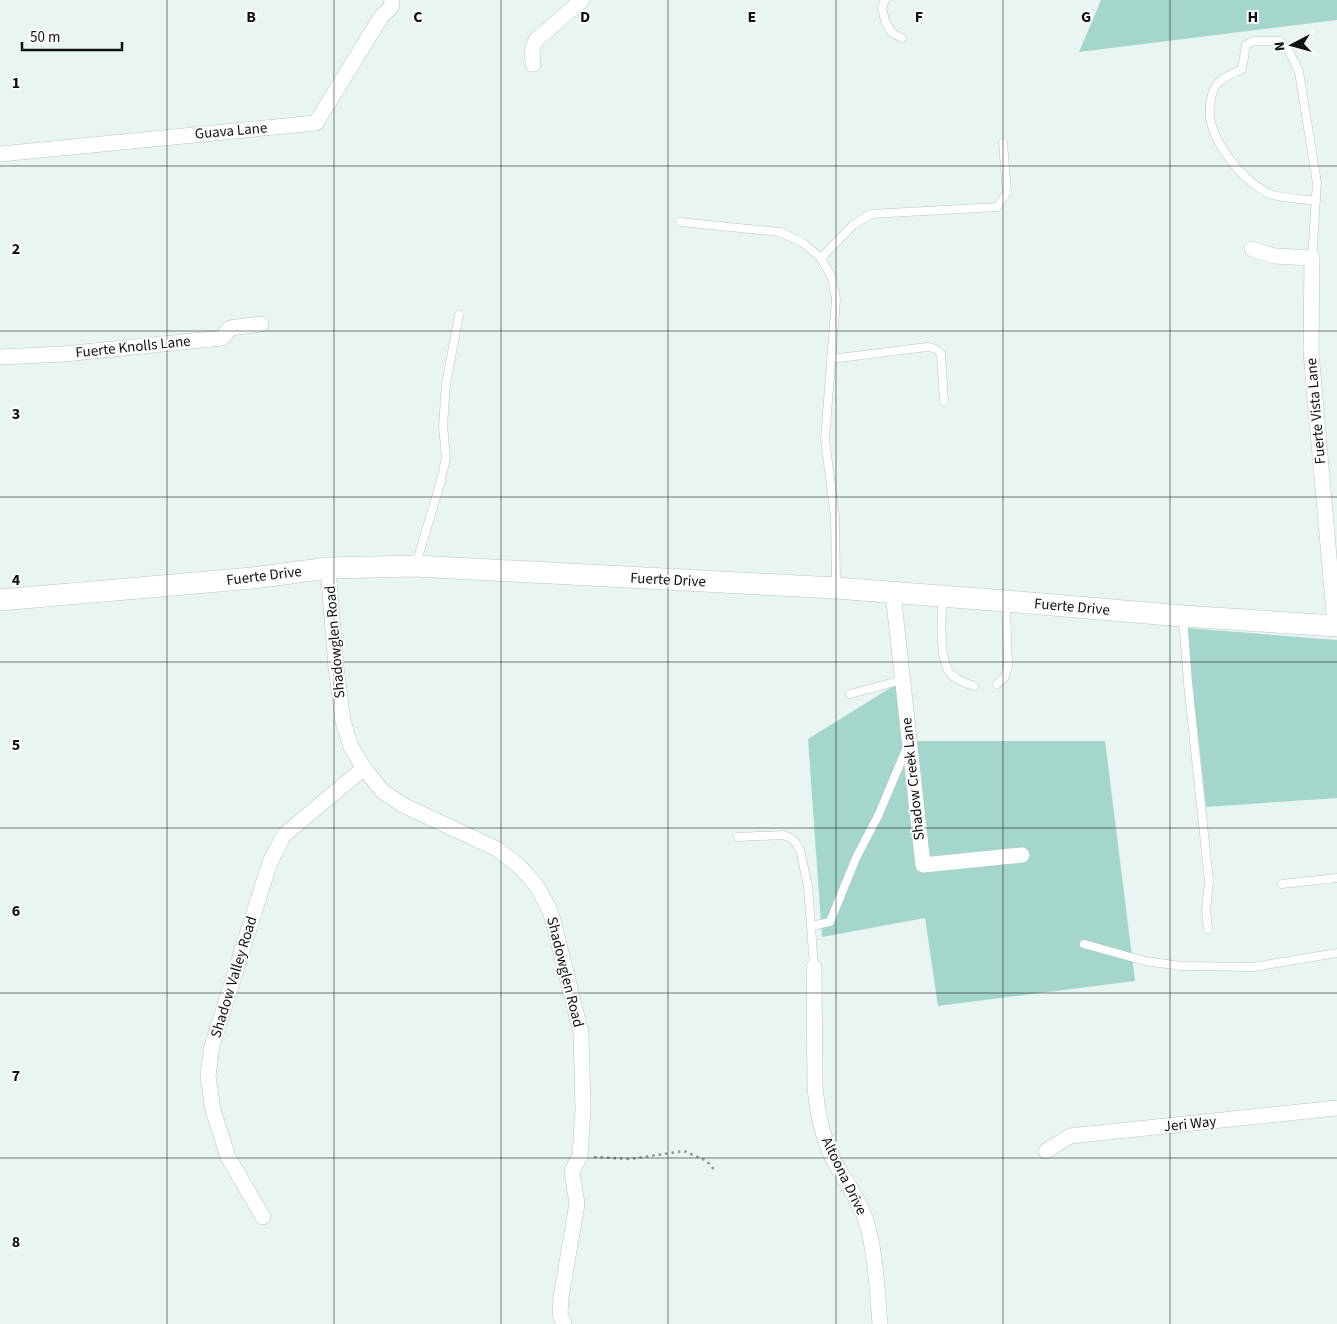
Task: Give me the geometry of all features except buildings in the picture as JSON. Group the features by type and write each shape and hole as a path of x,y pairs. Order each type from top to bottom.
{"street":[{"name":"Guava Lane","path":"0,154 316,124 381,17 391,7 392,0"},
{"path":"533,64 532,50 536,40 582,0"},
{"path":"1252,249 1274,256 1312,258"},
{"name":"Fuerte Vista Lane","path":"1312,258 1311,352 1336,626"},
{"name":"Fuerte Knolls Lane","path":"0,358 64,354 222,338 230,328 261,324"},
{"name":"Fuerte Drive","path":"0,600 252,578 328,568 415,566 836,588 893,594 1336,626"},
{"name":"Shadowglen Road","path":"328,568 336,667 343,722 351,747 364,768 382,791 403,805 497,849 519,866 544,898 553,920 581,1033 583,1110 580,1156 572,1171 577,1204 561,1297 560,1314 564,1324"},
{"name":"Shadow Creek Lane","path":"893,594 923,865 1022,855"},
{"name":"Shadow Valley Road","path":"263,1217 228,1157 213,1110 208,1076 212,1046 270,862 284,835 364,768"},
{"name":"Altoona Drive","path":"814,967 817,1104 823,1131 832,1157 860,1204 867,1222 872,1245 880,1324"},
{"name":"Jeri Way","path":"1046,1151 1070,1136 1337,1108"}],"lane":[{"path":"885,0 882,7 886,21 892,33 902,38"},
{"path":"1312,258 1316,201 1317,183 1299,72 1290,53 1280,41 1253,41 1246,45 1242,69 1219,82 1213,92 1210,104 1215,133 1233,164 1250,182 1272,195 1316,201"},
{"path":"821,258 853,225 871,214 997,207 1007,193 1003,143"},
{"path":"680,222 780,232 802,242 821,258 832,278 836,300 825,439 835,517 836,588"},
{"path":"415,566 446,458 443,426 446,384 459,315"},
{"path":"831,359 933,347 941,354 944,401"},
{"path":"942,597 942,643 948,670 961,682 974,686"},
{"path":"996,684 1005,677 1008,666 1006,601"},
{"path":"1183,616 1188,683 1209,881 1206,910 1208,929"},
{"path":"850,694 902,680"},
{"path":"811,926 830,922 856,858 879,814 909,741"},
{"path":"738,837 783,835 796,842 800,850 808,886 814,967"},
{"path":"1282,884 1337,878"},
{"path":"1084,944 1144,961 1180,966 1253,967 1337,953"}],"path":[{"path":"580,1156 630,1159 684,1151 707,1161 716,1172"}],"green space":[{"path":"1101,0 1337,0 1337,20 1079,52"},
{"path":"1186,628 1337,640 1337,798 1206,807"},
{"path":"903,680 909,741 1105,741 1135,981 938,1006 925,918 822,937 808,739"}]}
